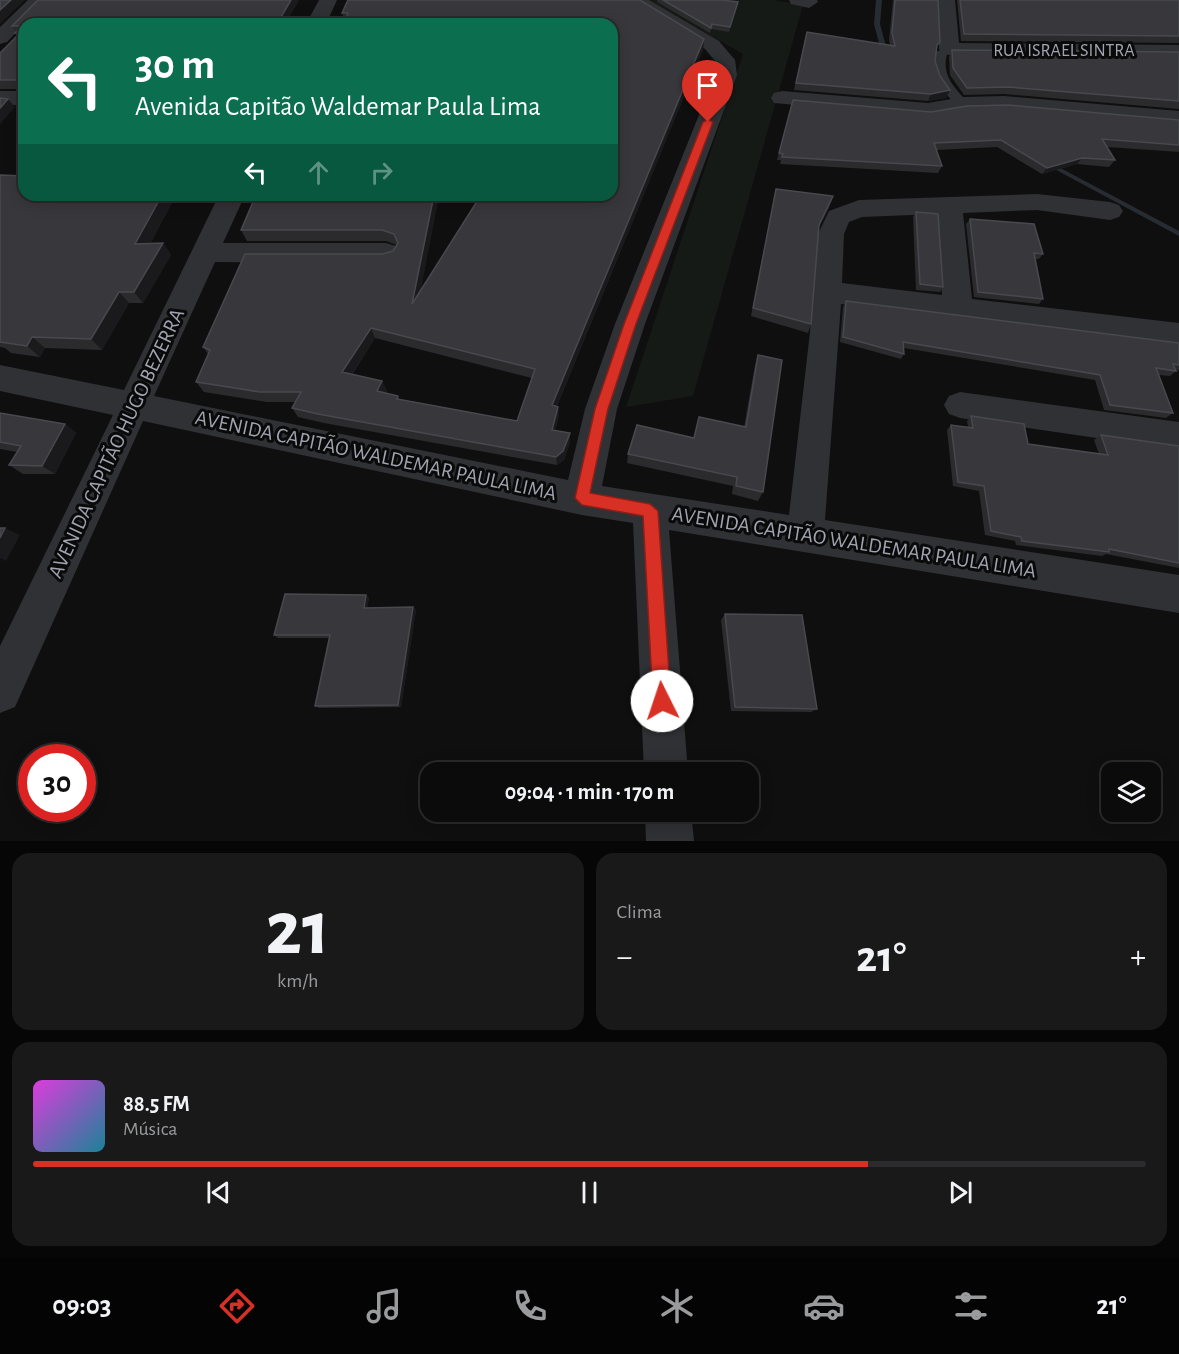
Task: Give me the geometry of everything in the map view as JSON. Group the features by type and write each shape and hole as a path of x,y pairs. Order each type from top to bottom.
{"street":[{"path":"21,18 39,0"},
{"path":"319,18 328,0"},
{"path":"582,498 602,409 630,324 726,75 725,60 720,52 635,0"},
{"path":"946,0 949,49"},
{"path":"0,38 18,20"},
{"name":"RUA ISRAEL SINTRA","path":"949,49 1179,51"},
{"path":"0,98 18,98"},
{"path":"782,98 864,106 956,106 1004,103 1179,118"},
{"name":"AVENIDA CAPITÃO HUGO BEZERRA","path":"0,692 229,201"},
{"path":"805,535 828,292 831,234 838,217 859,209 1037,202 1110,211"},
{"path":"949,205 958,308"},
{"path":"205,252 386,253"},
{"path":"828,292 1179,335"},
{"name":"AVENIDA CAPITÃO WALDEMAR PAULA LIMA","path":"0,378 650,511 1179,594"},
{"path":"960,405 1179,436"},
{"path":"650,511 665,762"},
{"path":"669,822 670,841"}],"lane":[{"path":"949,49 942,51 939,67 947,90 956,106"}],"shaded area":[{"path":"648,0 773,0 803,5 693,396 626,407 743,54"}],"building":[{"path":"0,0 11,0 0,10"},
{"path":"38,0 291,0 280,18 20,18"},
{"path":"348,0 640,0 704,39 552,405 558,407 552,430 570,433 563,451 556,457 292,408 301,392 260,392 196,382 210,350 203,347 245,254 382,254 393,251 398,243 394,234 382,230 241,230 253,201 433,201 412,304 477,201 618,201 618,18 346,18 348,13 342,13","holes":["371,328 535,369 517,421 397,399 398,396 377,391 382,381 342,372"]},
{"path":"663,0 738,2 730,27 712,24 711,28"},
{"path":"895,0 938,0 940,42 937,45 935,61 940,76 950,90 931,94 796,83 807,32 895,46 892,33"},
{"path":"960,0 1179,0 1179,36 964,34"},
{"path":"18,35 18,80 0,80 0,53"},
{"path":"952,50 1179,52 1179,101 1008,87 967,88 953,68"},
{"path":"0,98 8,99 0,108"},
{"path":"793,100 931,112 967,106 1008,105 1179,120 1179,145 1102,139 1115,160 1082,158 1047,168 1001,140 934,143 942,166 782,157 783,154 779,153"},
{"path":"0,175 18,176 18,201 159,201 135,244 163,243 134,292 119,292 91,339 32,337 27,346 0,342"},
{"path":"776,189 833,196 819,225 811,324 753,308"},
{"path":"916,212 938,214 943,287 920,284"},
{"path":"970,219 1034,224 1043,254 1034,253 1043,299 978,292"},
{"path":"846,301 1179,343 1179,365 1173,364 1176,371 1156,368 1173,413 1110,405 1100,375 903,342 904,354 843,337"},
{"path":"758,355 782,360 763,492 736,486 737,477 628,454 637,425 694,438 699,417 746,427"},
{"path":"0,413 65,424 42,466 9,465 21,446 0,442"},
{"path":"971,416 1024,424 1028,444 1108,455 1101,435 1179,446 1179,563 1109,549 1109,552 1022,541 1021,537 991,531 984,486 958,482 951,425 973,428"},
{"path":"0,528 5,528 0,538"},
{"path":"285,594 366,595 364,608 413,607 398,705 315,706 330,635 274,635"},
{"path":"725,614 802,615 817,709 735,707"}],"waterway":[{"path":"879,0 877,24 885,54"},
{"path":"1049,164 1179,234"}],"route":[{"path":"662,701 650,511 582,498 602,409 630,324 708,122"}]}
